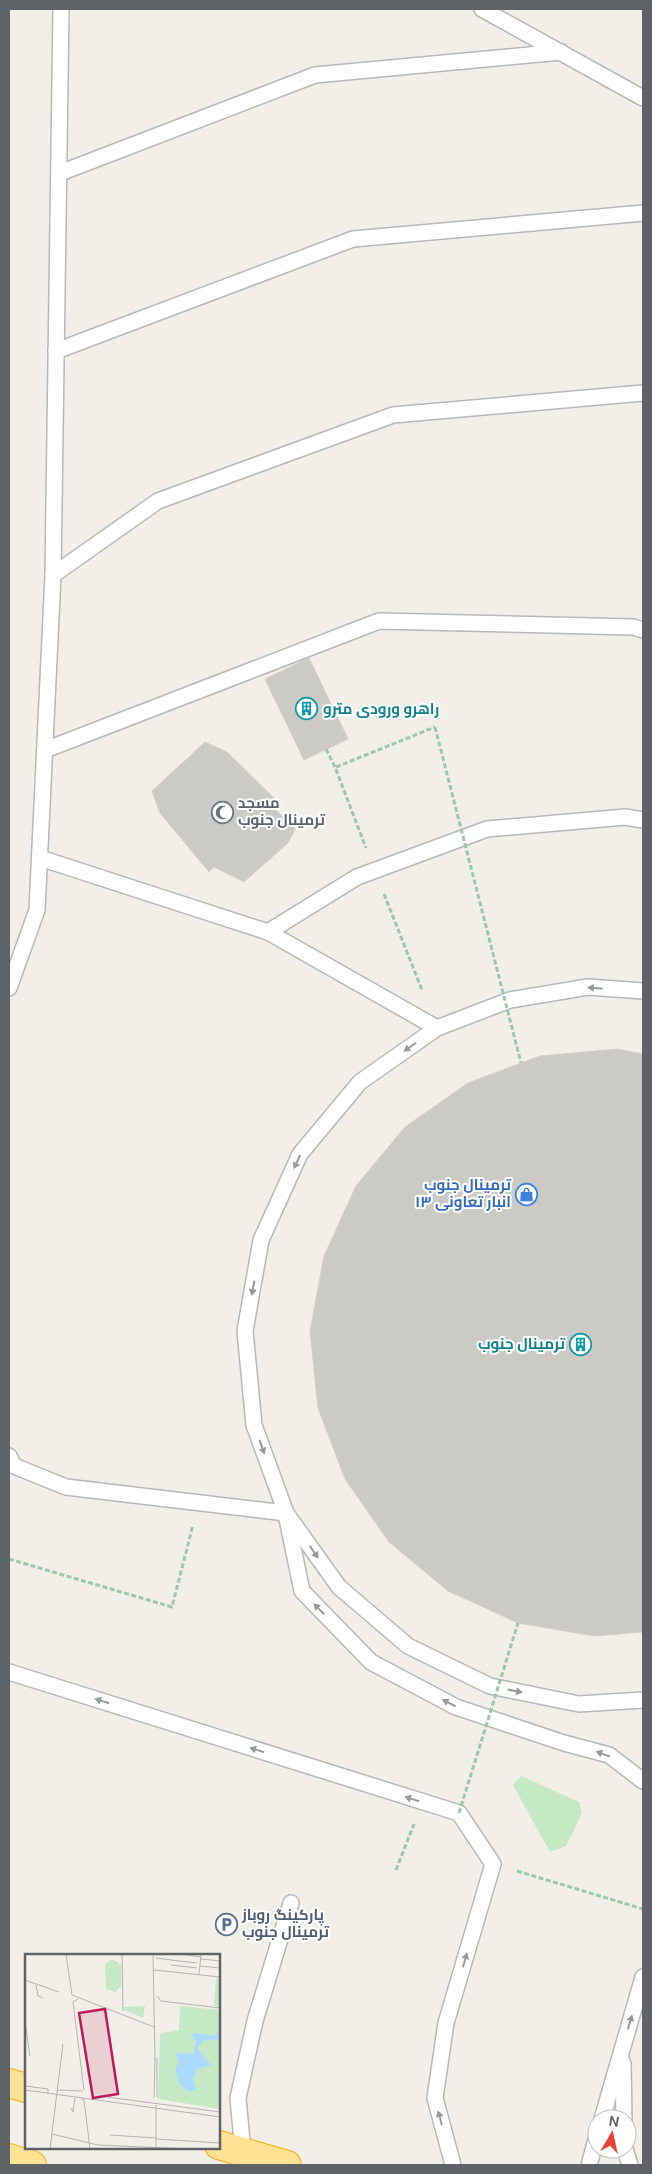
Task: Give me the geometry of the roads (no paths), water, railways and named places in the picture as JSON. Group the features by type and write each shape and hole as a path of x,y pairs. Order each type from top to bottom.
{"highway":[{"path":"9,2083 25,2088"},
{"path":"231,2148 287,2165"},
{"path":"9,2158 32,2165"}],"lane":[{"path":"9,988 37,910 40,858 53,575 61,9"},
{"path":"482,9 643,98"},
{"path":"60,173 315,75 561,52"},
{"path":"56,351 353,239 643,213"},
{"path":"53,575 158,501 393,415 643,392"},
{"path":"45,750 379,621 633,627 643,630"},
{"path":"268,932 357,877 487,829 625,817 643,820"},
{"path":"40,858 268,932 437,1028"},
{"path":"643,991 588,987 510,1000 437,1028 360,1082 300,1154 261,1240 245,1332 254,1424 286,1512 302,1591 371,1662 456,1707 564,1743 608,1755 643,1781"},
{"path":"9,1456 14,1466 66,1486 286,1512 339,1587 408,1646 490,1686 579,1704 643,1700"},
{"path":"9,1672 459,1813 494,1864 446,2024 435,2098 453,2165"},
{"path":"231,2148 238,2098 255,2021 291,1903"},
{"path":"605,2109 643,1977"},
{"path":"622,2049 624,2109"},
{"path":"9,2153 49,2165"}],"place":[{"name":"راهرو ورودی مترو","path":"307,709"},
{"name":"مسجد ترمینال جنوب","path":"222,812"},
{"name":"ترمینال جنوب انبار تعاونی ۱۳","path":"527,1194"},
{"name":"ترمینال جنوب","path":"581,1344"},
{"name":"پارکینگ روباز ترمینال جنوب","path":"226,1924"}]}
